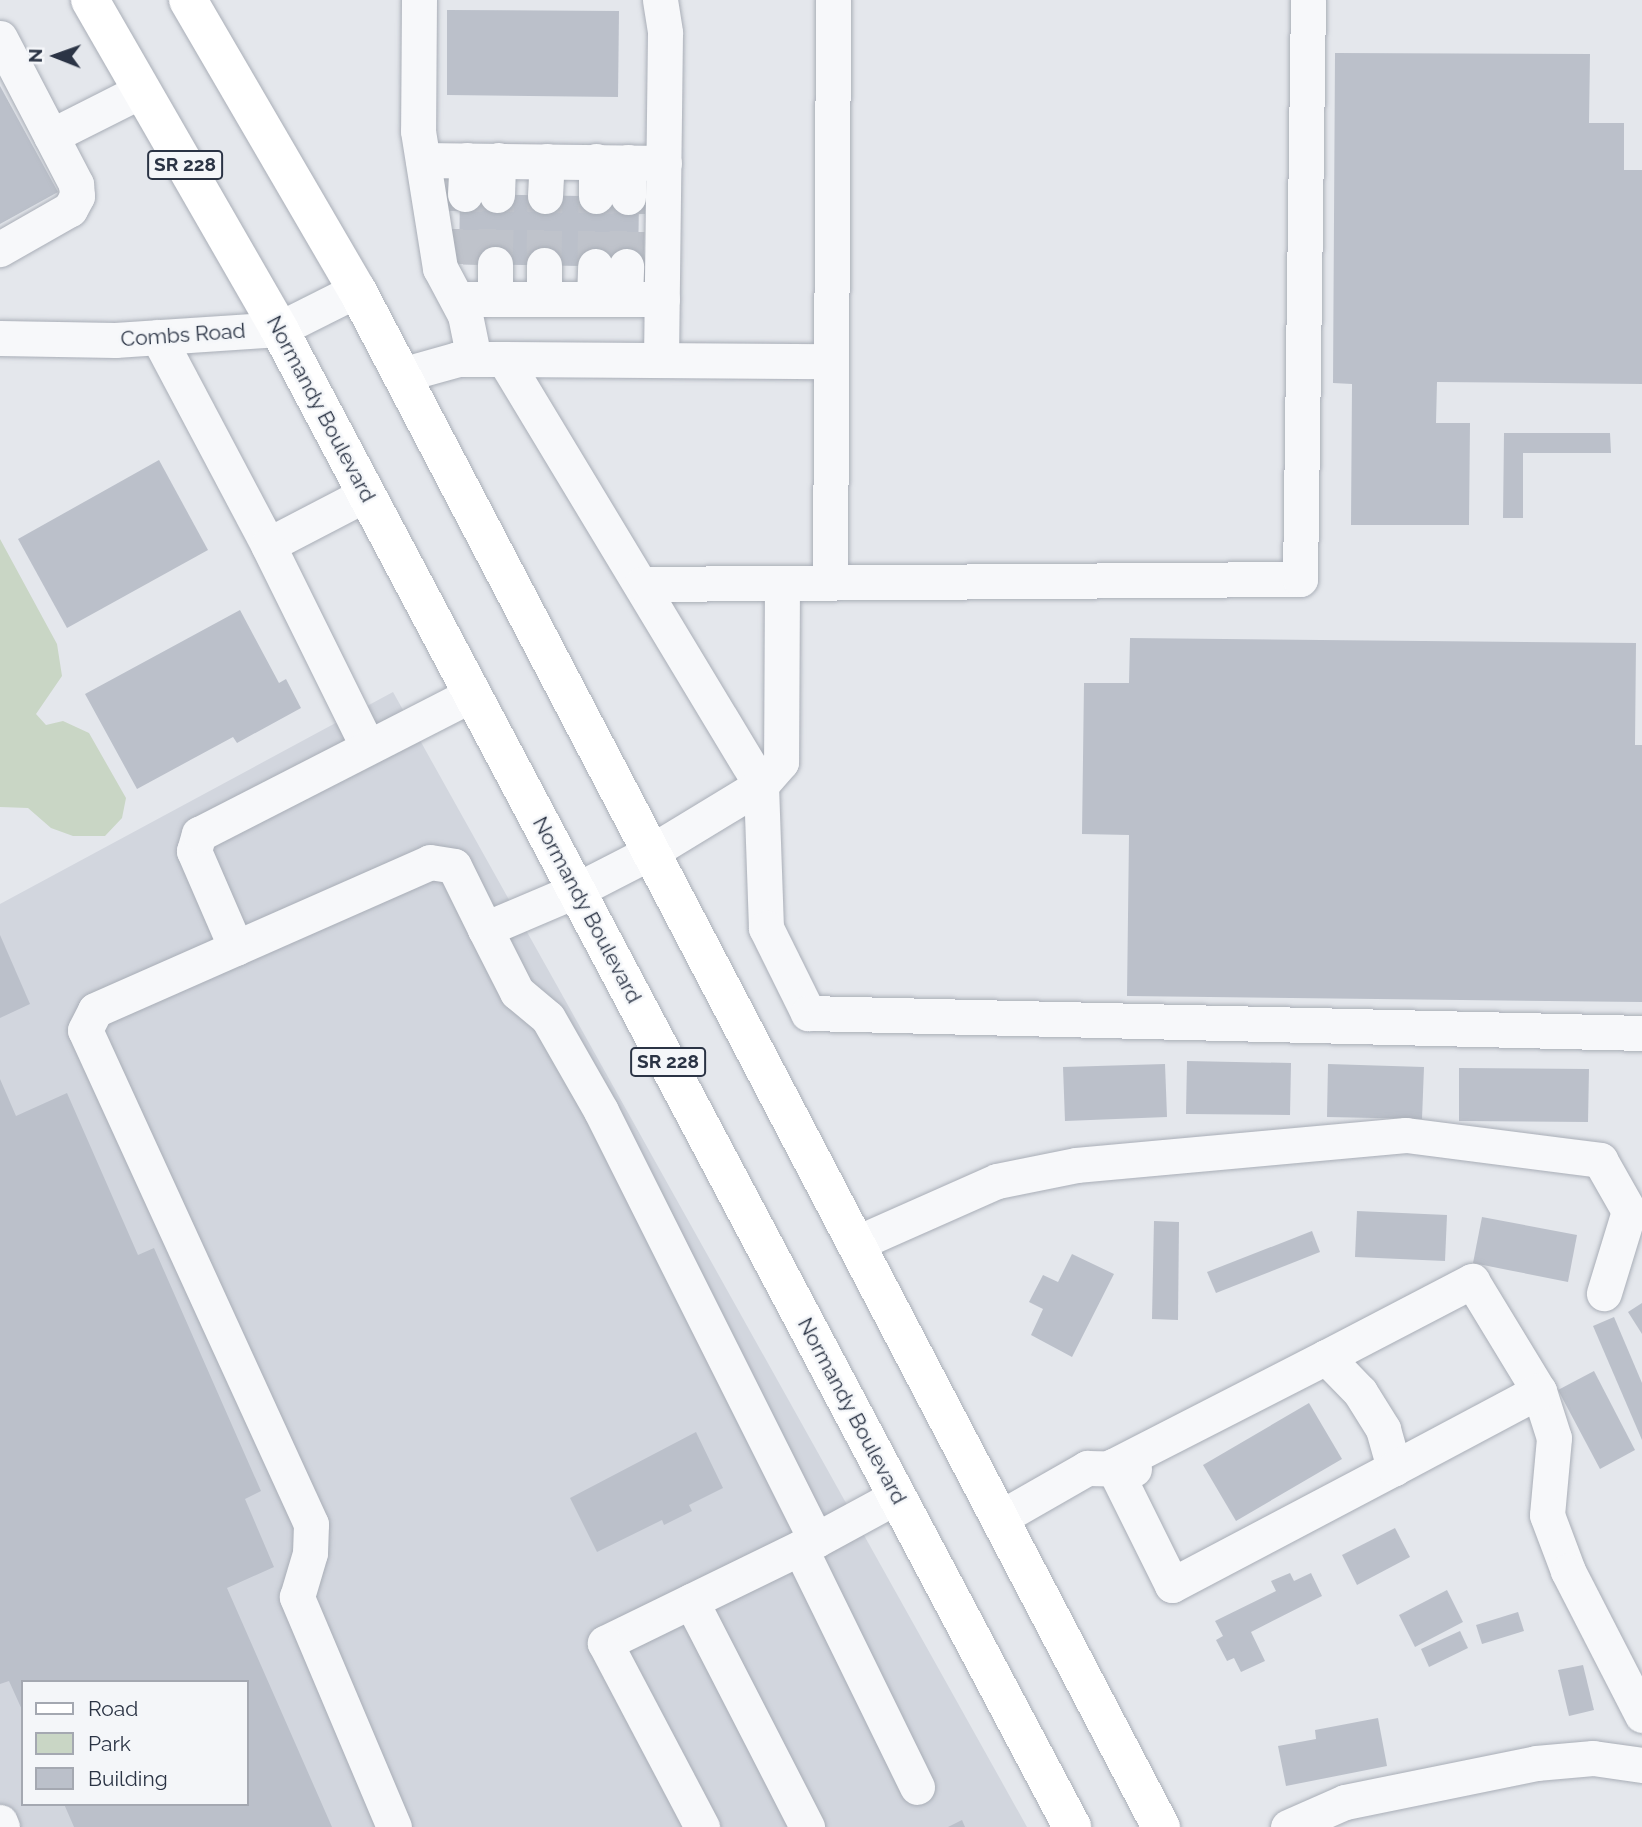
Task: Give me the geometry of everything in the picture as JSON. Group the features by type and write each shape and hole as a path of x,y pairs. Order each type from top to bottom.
{"main road":[{"name":"Normandy Boulevard","path":"90,0 279,329 1072,1827"},
{"path":"188,0 357,290 1161,1827"}],"street":[{"path":"419,0 416,79 423,160 440,268 472,299"},
{"path":"660,0 665,33 661,360"},
{"path":"830,582 833,0"},
{"path":"642,584 1300,579 1308,0"},
{"path":"0,38 76,184 77,196 70,209 0,249"},
{"path":"51,136 142,90"},
{"path":"423,160 482,177 547,161 664,163"},
{"path":"545,196 547,161"},
{"path":"612,162 612,197"},
{"path":"479,264 472,299 465,315 489,359 642,584 761,785 766,928 808,1013 1642,1033"},
{"path":"472,299 544,282 610,282 662,299"},
{"name":"Combs Road","path":"0,338 158,337 279,329 357,290"},
{"path":"158,337 268,545 368,747"},
{"path":"401,375 489,359 830,361"},
{"path":"268,545 366,494"},
{"path":"485,929 577,890 651,852 761,785 781,762 782,583"},
{"path":"236,948 194,851 199,834 472,694"},
{"path":"394,1827 298,1597 310,1553 311,1524 85,1030 96,1010 430,862 454,866 517,992 548,1018 601,1111 808,1544 916,1787"},
{"path":"856,1243 997,1181 1076,1165 1406,1135 1600,1160 1629,1211 1604,1293"},
{"path":"998,1519 1087,1468 1113,1466 1146,1472 1334,1366 1472,1281 1539,1391 1554,1438 1547,1515 1567,1571 1642,1715"},
{"path":"1334,1366 1360,1392 1383,1429 1394,1468"},
{"path":"1113,1466 1172,1585 1539,1391"},
{"path":"702,1827 605,1643 808,1544 897,1496"},
{"path":"691,1601 807,1827"},
{"path":"1288,1827 1345,1802 1536,1763 1593,1758 1642,1765"},
{"path":"0,1822 2,1827"}],"shaded area":[{"path":"393,692 1027,1827 0,1827 0,904"}],"green space":[{"path":"0,539 57,644 62,676 36,714 46,725 63,721 89,733 126,798 122,818 105,836 73,836 51,828 28,808 0,807"}],"building":[{"path":"447,10 619,11 618,97 447,95"},
{"path":"1335,53 1590,54 1589,123 1624,123 1624,170 1642,170 1642,384 1437,382 1436,423 1470,423 1469,525 1351,525 1352,384 1333,383"},
{"path":"0,86 58,192 0,224"},
{"path":"460,194 639,197 638,267 459,264"},
{"path":"1504,433 1610,433 1611,453 1523,453 1523,518 1503,518"},
{"path":"159,460 208,550 67,628 18,539"},
{"path":"240,610 279,683 286,679 301,708 237,743 233,737 137,789 85,694"},
{"path":"1130,638 1636,643 1635,745 1642,745 1642,1002 1127,996 1129,835 1082,834 1084,683 1129,683"},
{"path":"0,935 30,1004 0,1018"},
{"path":"1187,1061 1291,1063 1290,1115 1186,1114"},
{"path":"1165,1064 1167,1117 1065,1121 1063,1067"},
{"path":"1328,1064 1424,1067 1422,1119 1327,1117"},
{"path":"1459,1068 1589,1069 1588,1122 1459,1121"},
{"path":"0,1079 16,1116 67,1093 138,1255 154,1248 261,1491 245,1499 274,1567 227,1588 332,1827 74,1827 65,1806 248,1806 248,1680 21,1680 21,1708 9,1681 0,1684"},
{"path":"1357,1211 1447,1215 1445,1261 1355,1257"},
{"path":"1482,1217 1577,1235 1568,1282 1473,1263"},
{"path":"1154,1221 1179,1222 1178,1320 1152,1319"},
{"path":"1312,1231 1320,1252 1216,1293 1207,1272"},
{"path":"1072,1254 1114,1274 1072,1357 1031,1335 1043,1309 1029,1302 1043,1275 1058,1282"},
{"path":"1642,1303 1642,1334 1628,1312"},
{"path":"1614,1317 1642,1383 1642,1440 1593,1326"},
{"path":"1594,1371 1635,1450 1600,1469 1558,1390"},
{"path":"1309,1403 1342,1459 1236,1521 1203,1465"},
{"path":"696,1432 723,1488 689,1505 692,1511 664,1525 662,1520 597,1552 570,1498"},
{"path":"1395,1528 1410,1557 1357,1585 1342,1555"},
{"path":"1290,1573 1294,1581 1311,1573 1322,1596 1251,1632 1265,1661 1241,1672 1234,1658 1227,1661 1216,1640 1223,1636 1215,1621 1276,1591 1271,1581"},
{"path":"1447,1590 1463,1622 1415,1647 1399,1615"},
{"path":"1518,1612 1524,1631 1482,1644 1476,1625"},
{"path":"1460,1631 1468,1648 1429,1667 1421,1649"},
{"path":"1583,1665 1594,1710 1569,1716 1558,1670"},
{"path":"1378,1718 1387,1766 1286,1786 1278,1746 1316,1739 1315,1730"},
{"path":"962,1820 965,1827 948,1827"}],"tunnel":[{"path":"463,264 465,194"},
{"path":"495,264 497,195"},
{"path":"544,265 545,196"},
{"path":"595,266 596,196"},
{"path":"626,266 628,197"}]}
